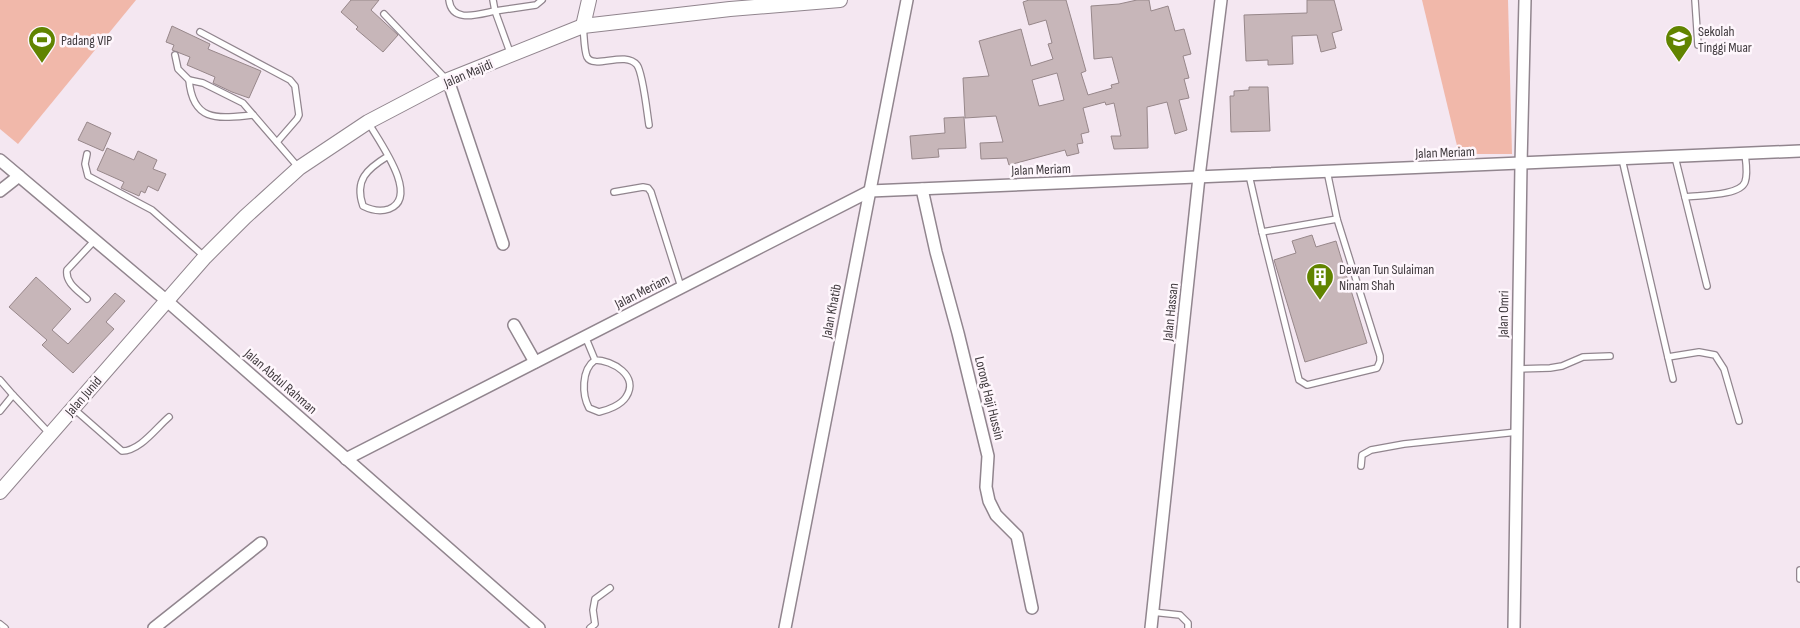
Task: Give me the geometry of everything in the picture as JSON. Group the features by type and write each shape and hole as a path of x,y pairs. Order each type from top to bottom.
{"street":[{"path":"584,26 588,0"},
{"name":"Jalan Majidi","path":"167,302 205,257 245,217 299,168 368,122 448,80 584,26 840,0"},
{"name":"Jalan Khatib","path":"784,628 907,0"},
{"name":"Jalan Hassan","path":"1151,628 1199,177 1221,0"},
{"name":"Jalan Omri","path":"1514,628 1521,164 1526,0"},
{"path":"448,80 503,244"},
{"name":"Jalan Meriam","path":"346,459 870,191 1800,151"},
{"name":"Jalan Abdul Rahman","path":"0,160 167,302 539,628"},
{"path":"0,191 19,176"},
{"name":"Lorong Haji Hussin","path":"922,189 936,252 988,456 986,487 989,501 996,515 1017,536 1032,608"},
{"name":"Jalan Junid","path":"0,492 167,302"},
{"path":"514,325 535,362"},
{"path":"154,628 261,543"}],"lane":[{"path":"449,0 449,3 459,15 465,16 536,6 542,0"},
{"path":"493,0 495,11 511,55"},
{"path":"1695,0 1698,45"},
{"path":"384,14 448,80"},
{"path":"584,26 586,56 590,60 625,58 639,67 649,125"},
{"path":"200,32 293,83 295,86 298,119 277,142"},
{"path":"175,55 178,69 189,80 196,102 206,115 220,118 253,115"},
{"path":"189,80 204,83 243,103 299,168"},
{"path":"368,122 388,156 399,177 401,197 398,204 386,210 369,209 363,206 360,182 366,172 388,156"},
{"path":"87,154 85,164 88,176 152,210 205,257"},
{"path":"1685,197 1734,191 1742,188 1746,180 1745,154"},
{"path":"1675,157 1707,286"},
{"path":"1622,159 1673,379"},
{"path":"1248,175 1299,380 1307,385 1377,368 1380,361 1337,219 1327,171"},
{"path":"614,192 643,187 648,188 651,192 681,287"},
{"path":"1262,232 1337,219"},
{"path":"87,299 69,282 66,275 67,270 95,240"},
{"path":"585,336 594,360"},
{"path":"1668,357 1699,352 1715,355 1724,369 1740,421"},
{"path":"1518,369 1550,368 1562,366 1583,357 1610,356"},
{"path":"594,360 602,360 614,365 626,376 629,384 627,396 624,400 615,406 599,412 593,412 589,408 584,394 587,369 594,360"},
{"path":"0,380 50,434"},
{"path":"0,411 13,395"},
{"path":"73,408 122,451 138,445 169,417"},
{"path":"1361,466 1362,455 1381,448 1517,432"},
{"path":"1800,570 1800,579"},
{"path":"590,628 594,624 593,610 595,599 610,588"},
{"path":"1152,612 1180,615 1188,623 1188,628"},
{"path":"0,624 5,628"}],"shaded area":[{"name":"Padang VIP","path":"0,0 136,0 18,144 0,129"},
{"path":"1422,0 1508,0 1512,154 1459,154"}],"building":[{"path":"351,0 379,0 371,10 398,35 383,52 356,29 358,27 341,12"},
{"path":"1029,0 1066,0 1086,71 1081,73 1088,95 1112,88 1111,85 1119,83 1112,57 1094,59 1091,6 1149,0 1151,11 1168,6 1175,31 1184,29 1191,54 1183,56 1189,78 1184,79 1189,98 1179,100 1187,130 1175,134 1167,102 1147,107 1148,148 1114,149 1111,136 1121,136 1114,103 1106,105 1105,102 1083,108 1089,132 1081,134 1083,143 1077,144 1079,153 1067,156 1065,150 1009,165 1007,158 981,159 980,143 1003,142 996,116 965,118 963,78 989,76 979,41 1021,29 1031,66 1053,59 1048,44 1052,43 1046,20 1029,25 1023,2","holes":["1057,73 1064,100 1039,106 1032,80"]},
{"path":"1307,0 1334,0 1342,30 1332,33 1336,48 1321,52 1317,35 1292,36 1293,64 1268,65 1268,60 1246,61 1244,15 1307,13"},
{"path":"172,26 210,44 208,49 261,71 249,98 213,83 215,77 187,65 190,57 172,50 174,45 166,42"},
{"path":"1249,87 1268,87 1270,131 1231,132 1230,96 1234,96 1234,91 1249,90"},
{"path":"964,117 966,148 938,149 939,157 912,159 910,136 945,133 944,118"},
{"path":"87,122 111,133 103,151 78,140"},
{"path":"107,148 134,160 138,151 157,160 153,169 166,174 158,191 148,186 145,193 141,191 139,196 121,188 124,182 97,170"},
{"name":"Dewan Tun Sulaiman Ninam Shah","path":"1312,235 1316,247 1336,241 1367,343 1305,362 1274,260 1296,253 1292,241"},
{"path":"36,277 71,309 52,330 68,344 115,293 125,301 106,322 114,329 73,373 42,345 47,340 9,307"}],"place":[{"name":"Sekolah Tinggi Muar","path":"1679,63"},
{"name":"Padang VIP","path":"42,64"},
{"name":"Dewan Tun Sulaiman Ninam Shah","path":"1320,301"}]}
